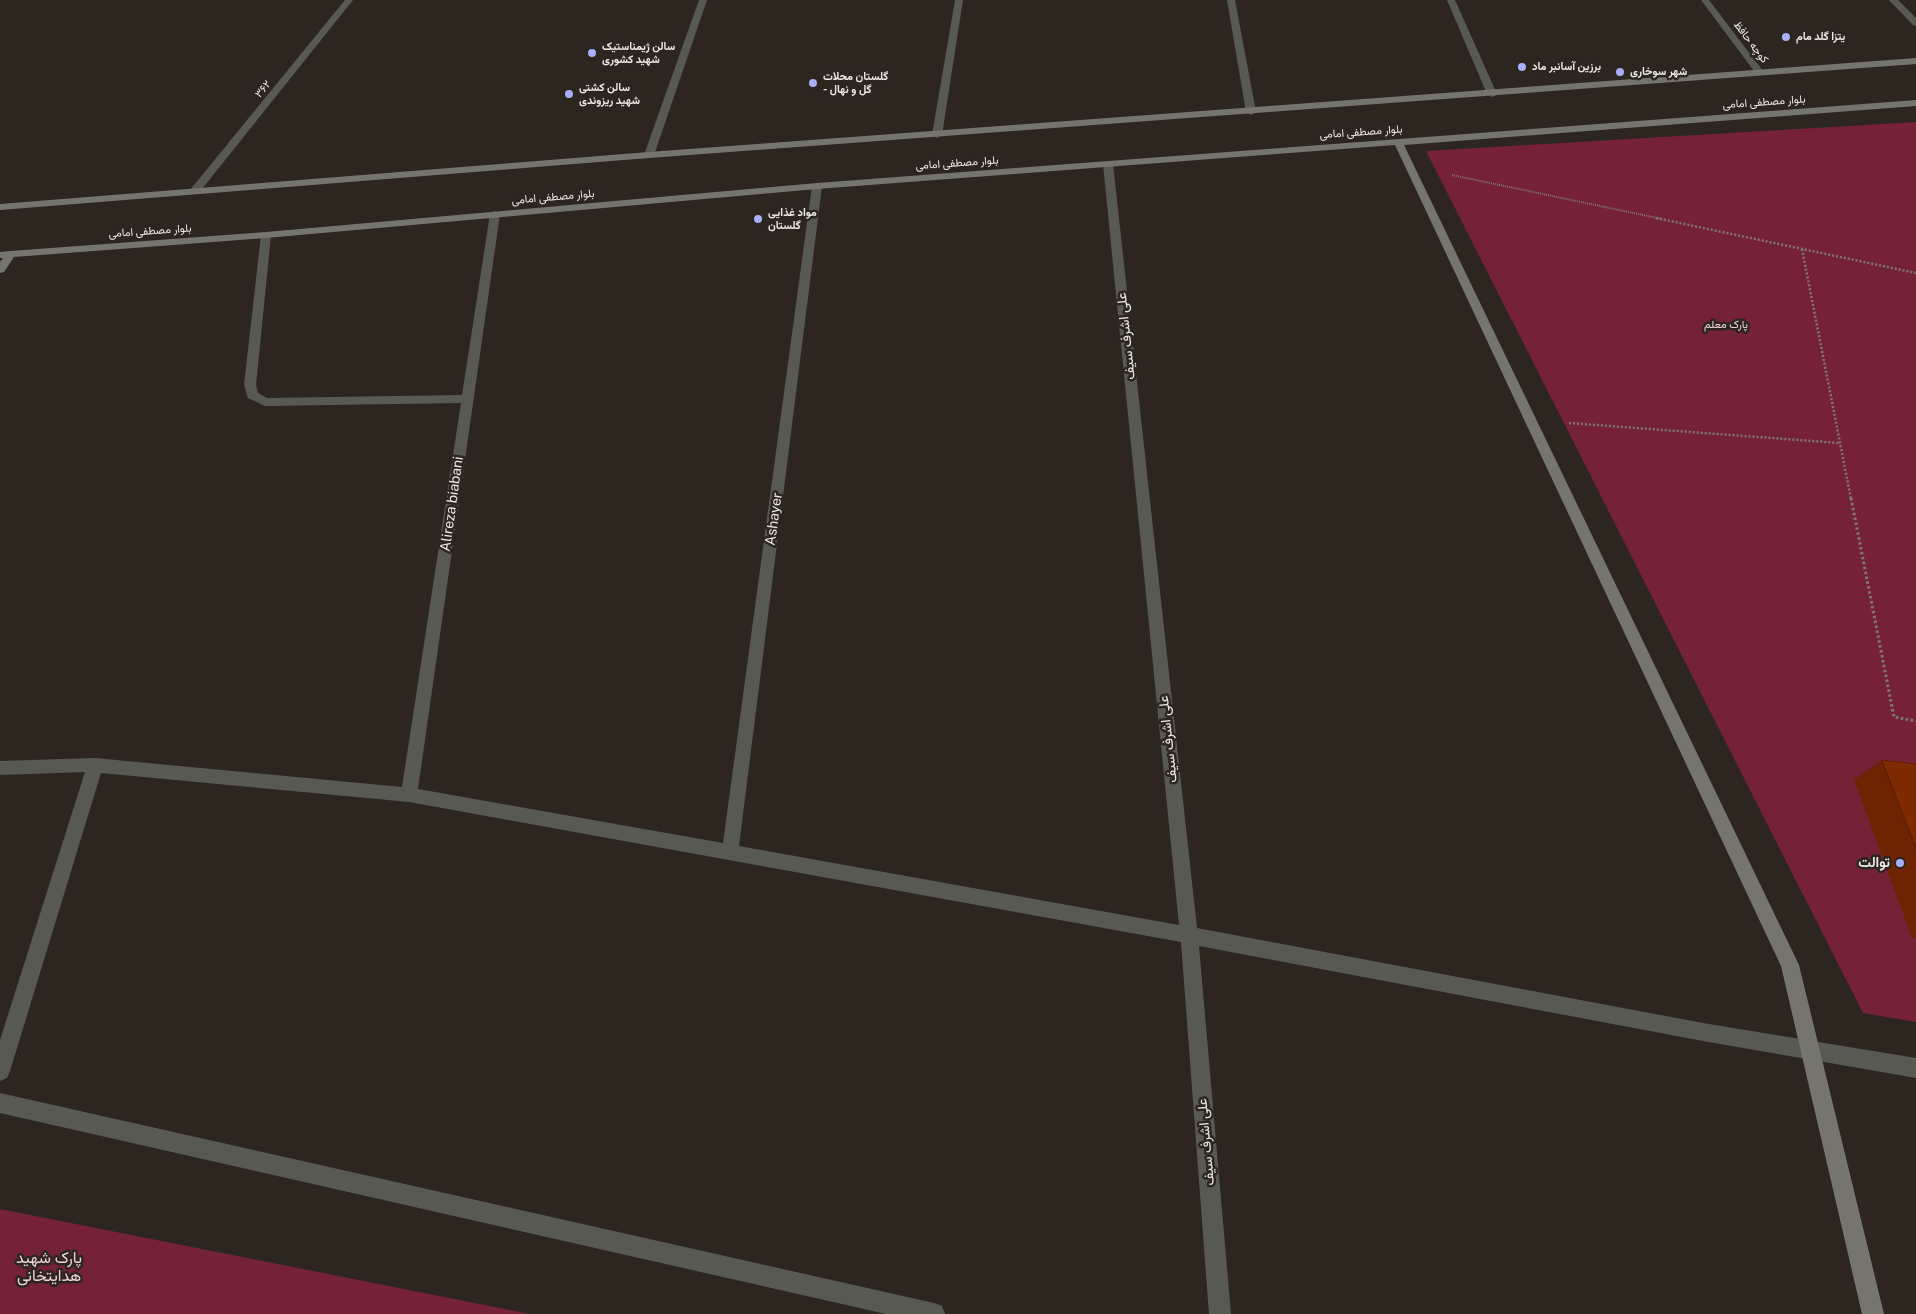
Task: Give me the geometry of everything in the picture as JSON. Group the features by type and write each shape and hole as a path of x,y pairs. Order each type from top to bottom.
{"main road":[{"path":"0,208 649,155 937,136 1916,61"},
{"name":"بلوار مصطفی امامی","path":"5,255 817,186 1916,104"},
{"path":"1398,142 1790,965 1873,1314"},
{"path":"0,270 5,255"}],"street":[{"name":"۳۶۲","path":"194,192 349,0"},
{"path":"649,155 704,0"},
{"path":"937,136 959,0"},
{"path":"1231,0 1251,112"},
{"path":"1451,0 1492,94"},
{"name":"کوچه حافظ","path":"1705,0 1760,73"},
{"path":"1893,0 1916,23"},
{"name":"علی اشرف سیف","path":"1108,164 1189,935 1220,1314"},
{"name":"Ashayer","path":"730,851 817,186"},
{"name":"Alireza biabani","path":"409,795 495,214"},
{"path":"266,234 250,385 252,396 265,402 468,399"},
{"path":"0,1071 95,765"},
{"path":"0,768 95,765 409,795 730,851 1189,935 1703,1032 1916,1068"},
{"path":"0,1103 934,1314"}],"path":[{"path":"1410,166 1916,273"},
{"path":"1802,249 1894,717 1916,722"},
{"path":"1531,421 1839,444"}],"green space":[{"name":"پارک معلم","path":"1916,122 1916,1022 1863,1013 1426,151"},
{"name":"پارک شهید هدایتخانی","path":"0,1209 530,1314 0,1314"}],"building":[{"path":"1882,760 1916,764 1916,848"}],"place":[{"name":"یتزا گلد مام","path":"1786,37"},
{"name":"سالن ژیمناستیک شهید کشوری","path":"592,53"},
{"name":"برزین آسانبر ماد","path":"1522,67"},
{"name":"شهر سوخاری","path":"1620,72"},
{"name":"گلستان محلات - گل و نهال","path":"813,83"},
{"name":"سالن کشتی شهید ریزوندی","path":"569,94"},
{"name":"مواد غذایی گلستان","path":"758,219"},
{"name":"توالت","path":"1900,863"}]}
